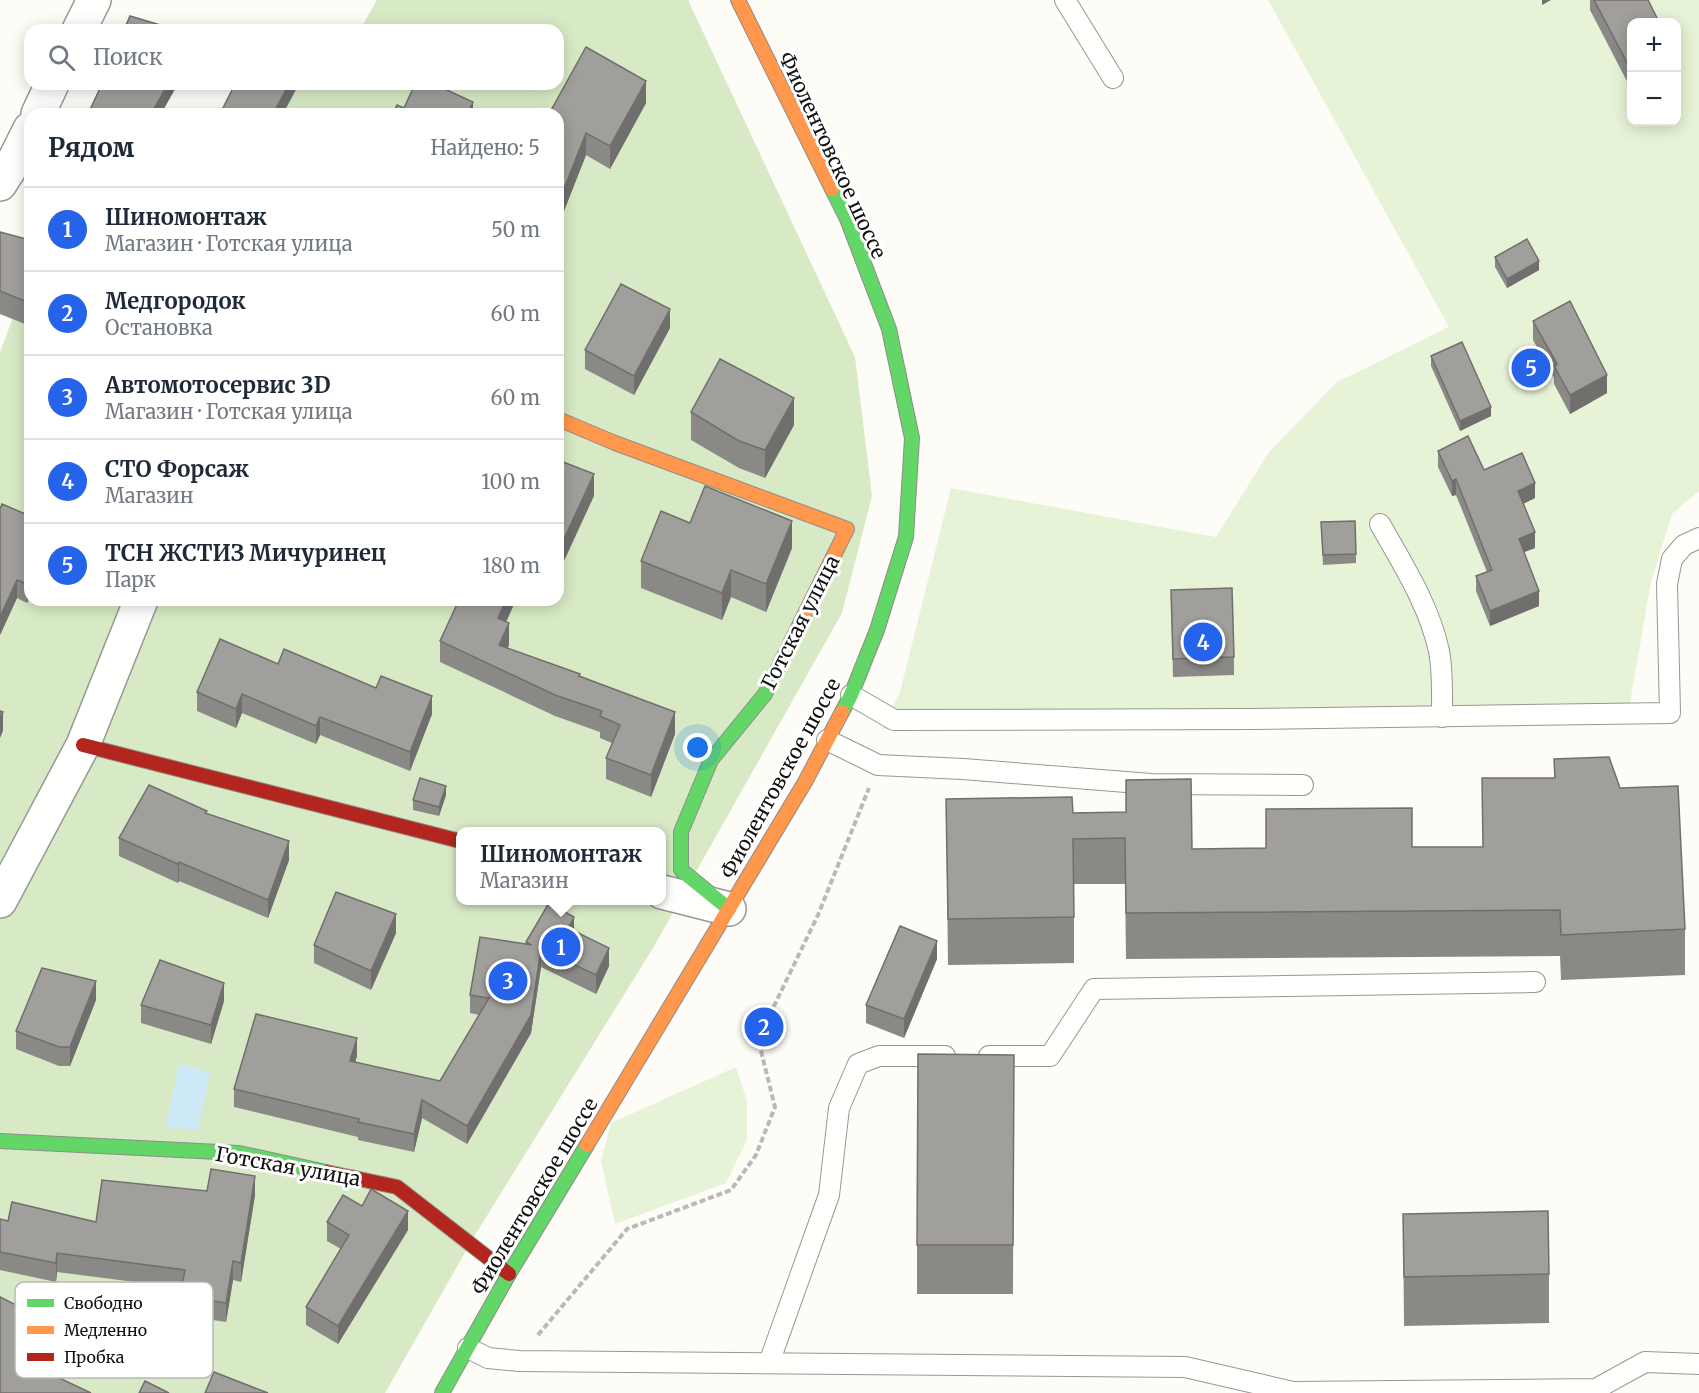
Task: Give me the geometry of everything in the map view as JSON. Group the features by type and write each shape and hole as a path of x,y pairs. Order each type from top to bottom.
{"street":[{"path":"82,24 94,0"},
{"name":"Фиолентовское шоссе","path":"442,1393 509,1274 805,782 852,695 877,630 906,537 912,438 889,329 847,219 738,0"},
{"path":"41,108 49,90"},
{"path":"14,175 24,146"},
{"name":"Готская улица","path":"564,422 847,530 765,694 711,760 681,832 681,870 729,909"},
{"path":"0,901 83,745 139,606"},
{"path":"83,745 456,840"},
{"path":"666,892 729,909"},
{"name":"Готская улица","path":"0,1142 238,1153 398,1187 509,1274"}],"lane":[{"path":"1065,0 1113,78"},
{"path":"1380,525 1416,588 1431,621 1440,654 1442,717"},
{"path":"852,695 894,720 1047,721 1670,713 1667,584 1671,559 1684,545 1699,538"},
{"path":"827,740 878,765 963,769 1151,784 1303,786"},
{"path":"770,1363 829,1195 839,1108 858,1064 879,1056 1050,1056 1094,988 1535,982"},
{"path":"468,1348 488,1358 519,1361 1185,1367 1293,1392 1596,1389 1646,1362 1699,1364"}],"path":[{"path":"519,1361 627,1229 731,1190 756,1155 775,1107 758,1039 818,915 878,765"}],"green space":[{"path":"377,0 688,0 855,357 872,496 842,613 653,948 475,1235 385,1393 0,1393 0,352 24,288 24,606 564,606 564,108 224,108 232,90 564,90 564,24 363,24"},
{"path":"1268,0 1699,0 1699,491 1672,514 1651,582 1627,720 882,729 900,692 951,488 1216,537 1269,452 1337,382 1449,327"},
{"path":"736,1067 747,1101 747,1140 726,1183 615,1224 601,1161 611,1123"}],"water":[{"path":"179,1064 210,1072 198,1130 166,1127"}],"building":[{"path":"1594,0 1648,0 1657,18 1627,18 1627,62"},
{"path":"130,16 157,24 127,24"},
{"path":"586,47 646,81 610,146 586,133 564,189 564,108 552,108"},
{"path":"99,90 165,90 154,108 91,108"},
{"path":"232,90 286,90 276,108 223,108"},
{"path":"412,90 447,90 473,102 470,108 404,108"},
{"path":"0,232 24,238 24,301 0,291"},
{"path":"1527,239 1539,261 1507,279 1495,257"},
{"path":"621,284 670,309 634,376 585,350"},
{"path":"1570,301 1607,375 1570,395 1554,366 1557,364 1533,321"},
{"path":"1462,342 1491,407 1460,421 1431,356"},
{"path":"720,359 794,398 765,450 739,441 691,412"},
{"path":"1468,436 1484,470 1522,453 1535,483 1518,491 1535,532 1519,539 1539,591 1490,611 1476,576 1492,570 1456,479 1452,481 1438,451"},
{"path":"564,462 594,474 564,539"},
{"path":"705,486 792,521 766,584 731,570 722,593 641,561 661,511 690,523"},
{"path":"2,504 24,513 24,583 17,580 0,617 0,509"},
{"path":"1355,521 1356,554 1323,555 1321,522"},
{"path":"1232,588 1234,657 1173,659 1171,590"},
{"path":"456,606 503,606 498,618 509,623 499,645 675,712 651,775 606,758 620,725 600,716 602,711 555,695 440,641"},
{"path":"220,639 278,664 284,649 376,688 381,676 432,696 410,752 320,717 316,726 242,694 236,709 197,692"},
{"path":"1609,757 1620,788 1678,786 1685,929 1561,935 1560,910 1126,913 1125,838 1073,839 1074,917 948,919 946,799 1072,797 1073,813 1126,812 1126,780 1191,779 1192,849 1266,848 1266,809 1412,808 1412,847 1483,847 1482,778 1555,778 1554,759"},
{"path":"420,778 446,786 439,807 413,800"},
{"path":"149,785 207,811 205,813 289,841 268,900 119,838"},
{"path":"336,892 396,914 371,971 314,945"},
{"path":"548,905 553,905 574,917 568,928 609,948 596,975 541,949 531,1015 467,1126 422,1100 414,1134 358,1122 359,1119 234,1089 256,1014 357,1038 350,1061 440,1081 489,998 470,995 480,937 532,945 526,942"},
{"path":"900,926 937,941 904,1019 866,1005"},
{"path":"160,960 224,983 211,1025 141,1005"},
{"path":"42,968 96,981 70,1047 59,1047 16,1031"},
{"path":"918,1054 1014,1055 1013,1245 917,1245"},
{"path":"211,1169 255,1176 241,1263 233,1261 226,1303 213,1301 213,1282 183,1282 185,1270 57,1253 56,1263 0,1252 0,1219 8,1221 12,1202 96,1222 102,1180 207,1191"},
{"path":"371,1189 408,1211 338,1326 306,1307 349,1235 327,1222 343,1195 362,1206"},
{"path":"1548,1211 1549,1274 1404,1277 1403,1214"},
{"path":"0,1297 15,1304 15,1378 59,1378 91,1393 0,1393"},
{"path":"214,1372 268,1393 205,1393"},
{"path":"145,1381 169,1393 139,1393"}],"traffic: fast":[{"path":"832,189 847,219 889,329 912,438 906,537 877,630 842,712"},
{"path":"729,909 681,870 681,832 711,760 765,694 776,672"},
{"path":"0,1141 239,1153 326,1172"},
{"path":"442,1393 509,1274 587,1145"}],"traffic: slow":[{"path":"738,0 832,189"},
{"path":"564,422 615,443 847,529 776,672"},
{"path":"587,1145 805,782 842,712"}],"traffic: jam":[{"path":"83,745 456,840"},
{"path":"326,1172 397,1187 509,1274"}],"place":[{"name":"ТСН ЖСТИЗ Мичуринец","path":"1531,368"},
{"name":"СТО Форсаж","path":"1203,642"},
{"name":"Шиномонтаж","path":"561,947"},
{"name":"Автомотосервис 3D","path":"508,981"},
{"name":"Медгородок","path":"764,1027"}]}
